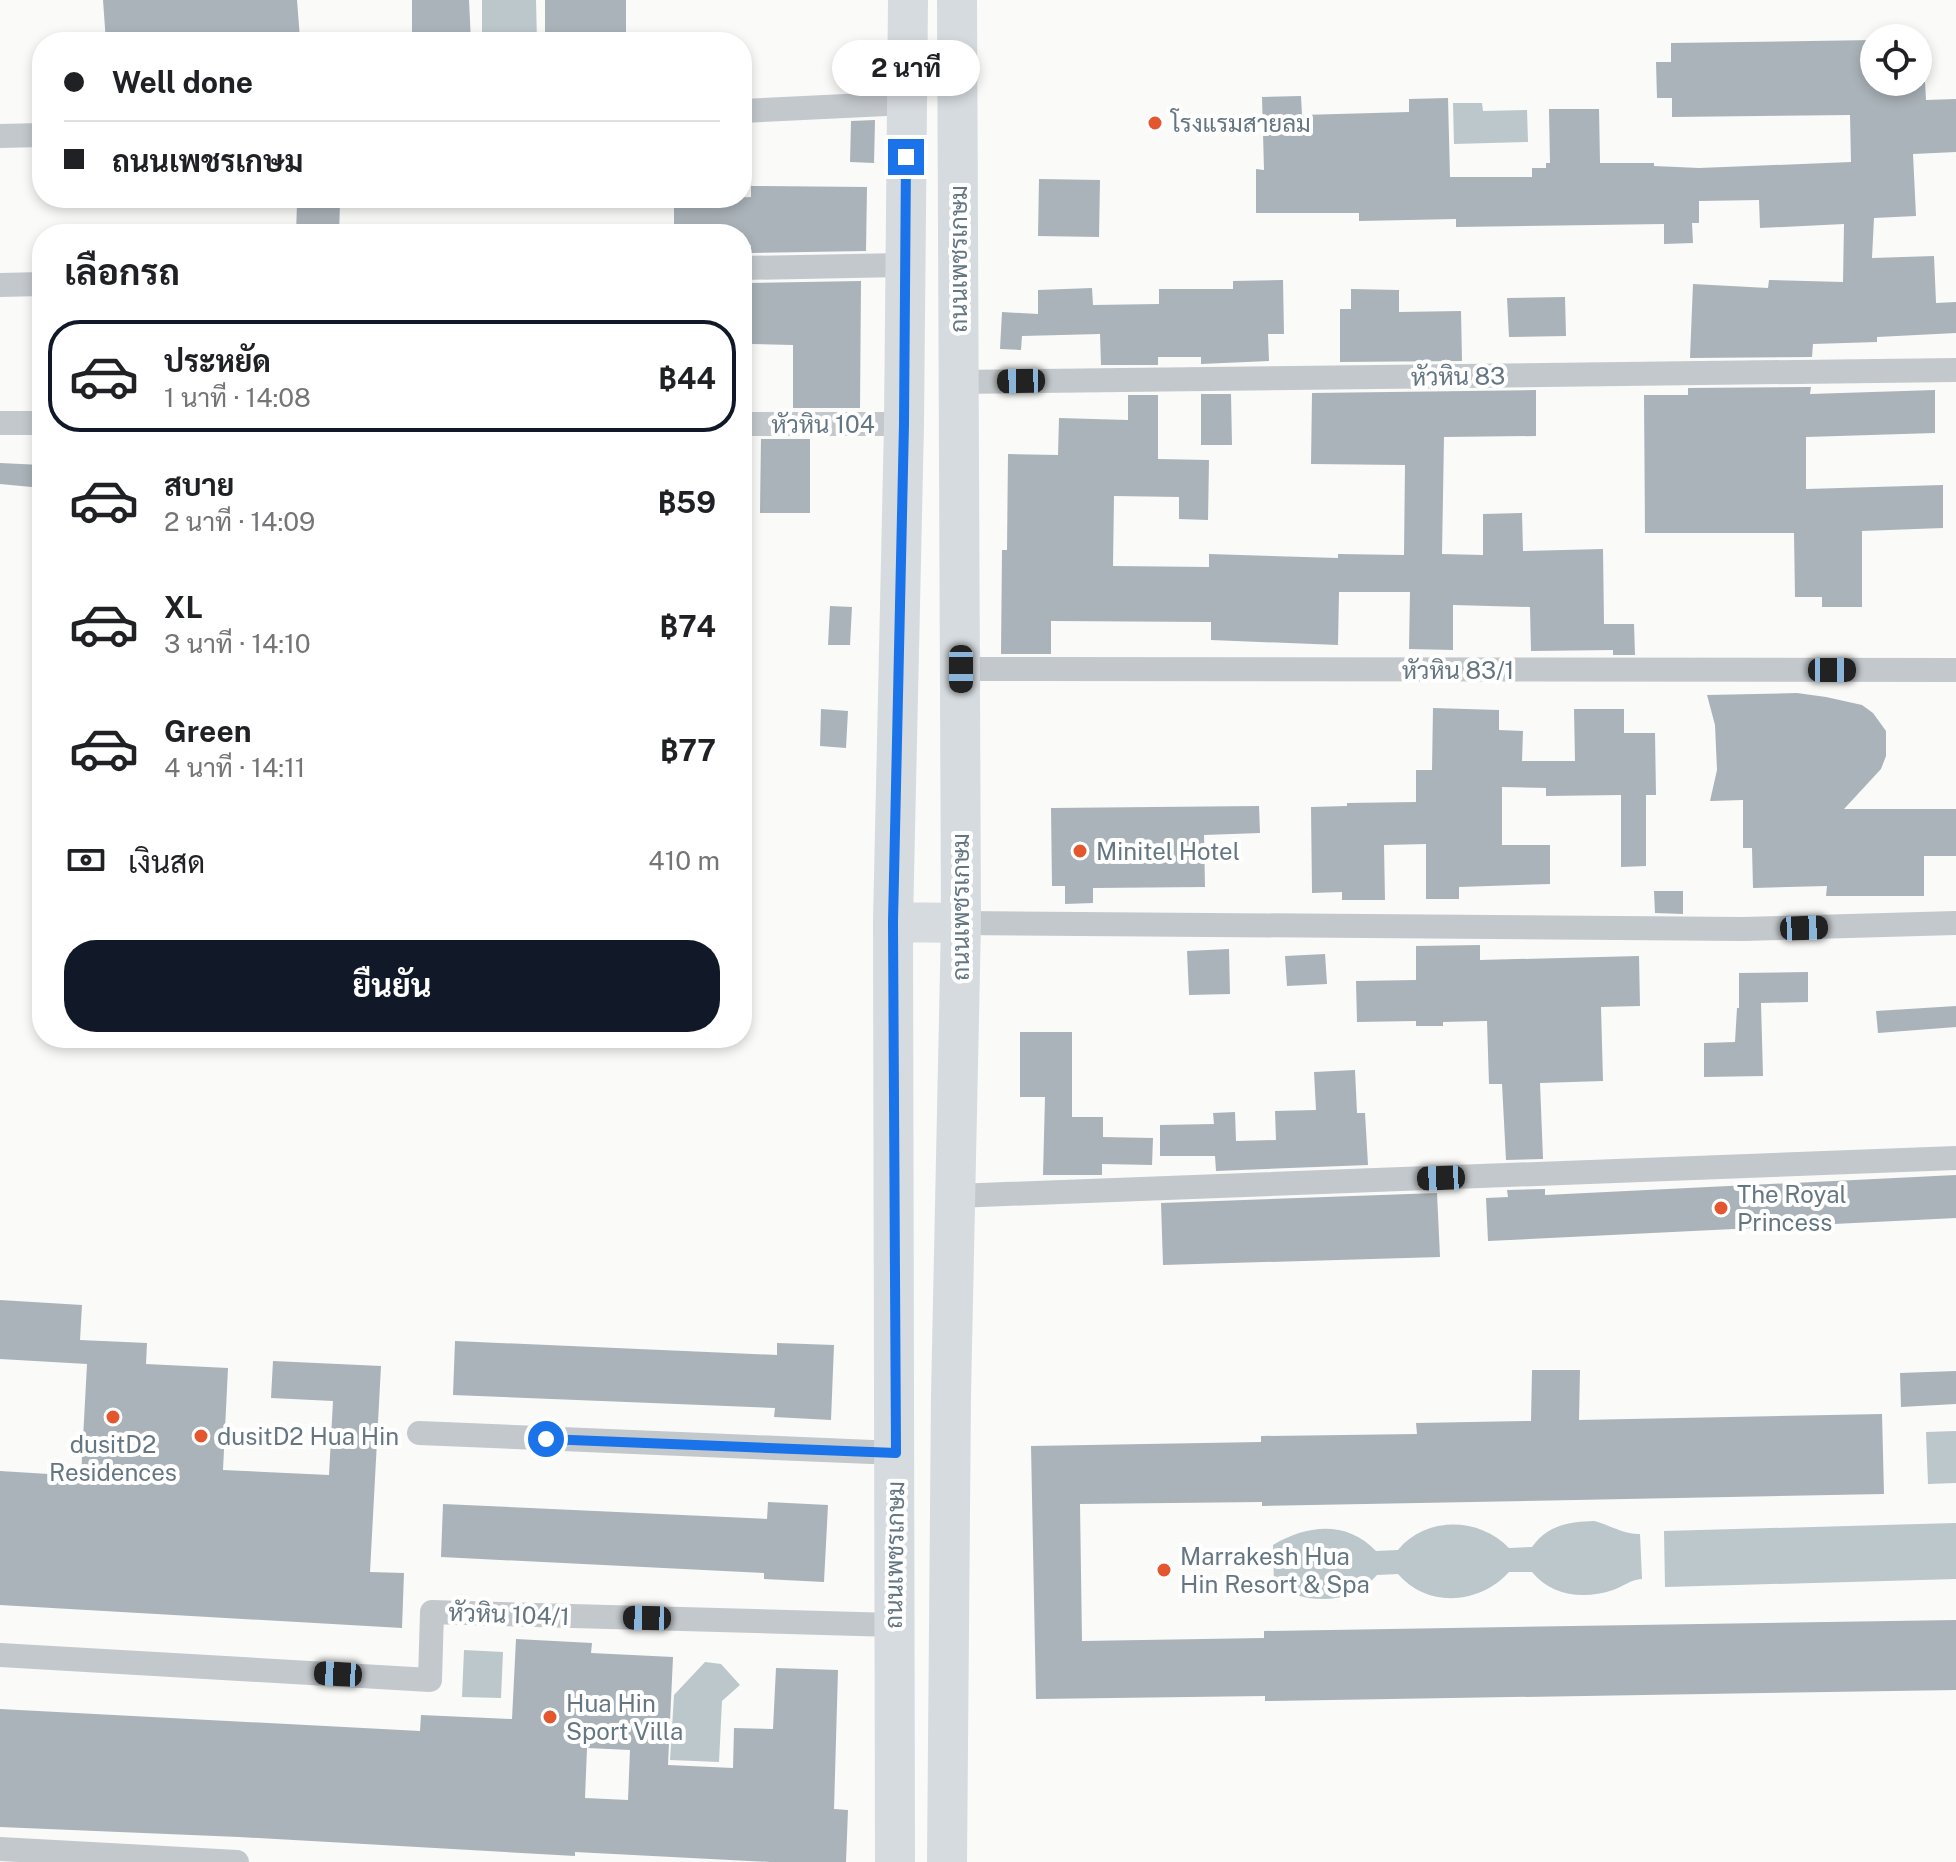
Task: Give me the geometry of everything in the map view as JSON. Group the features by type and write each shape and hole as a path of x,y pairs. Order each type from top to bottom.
{"main road":[{"name":"ถนนเพชรเกษม","path":"895,1862 893,922 904,424 903,265 908,0"},
{"name":"ถนนเพชรเกษม","path":"947,1862 961,923 957,0"},
{"path":"894,853 960,855"},
{"path":"893,922 961,923"}],"street":[{"path":"752,111 907,103"},
{"path":"0,136 32,135"},
{"path":"752,268 903,265"},
{"path":"0,285 32,284"},
{"name":"หัวหิน 83","path":"959,382 1956,370"},
{"path":"0,423 32,423"},
{"name":"หัวหิน 104","path":"752,424 904,424"},
{"name":"หัวหิน 83/1","path":"961,669 1956,670"},
{"path":"961,923 1743,929 1956,923"},
{"path":"955,1196 1956,1158"},
{"path":"419,1433 896,1453"},
{"name":"หัวหิน 104/1","path":"0,1655 430,1680 432,1612 893,1625"},
{"path":"0,1849 237,1862"}],"shaded area":[{"path":"482,0 536,0 537,32 482,32"},
{"path":"1453,103 1482,103 1483,111 1527,110 1528,142 1454,144"},
{"path":"1956,1431 1956,1483 1928,1484 1926,1432"},
{"path":"1594,1521 1640,1534 1642,1579 1602,1593 1580,1595 1558,1591 1532,1572 1509,1572 1484,1591 1454,1598 1424,1593 1398,1574 1377,1575 1354,1592 1328,1599 1300,1596 1274,1586 1273,1545 1313,1530 1339,1530 1352,1534 1376,1551 1398,1550 1423,1531 1438,1526 1468,1526 1483,1530 1509,1548 1532,1547 1559,1526"},
{"path":"1956,1523 1956,1579 1665,1587 1664,1531"},
{"path":"464,1650 503,1652 501,1698 462,1697"},
{"path":"705,1662 721,1664 740,1685 722,1701 719,1762 670,1760 674,1695"}],"building":[{"path":"103,0 297,0 299,32 105,32"},
{"path":"412,0 469,0 471,32 412,32"},
{"path":"545,0 626,0 626,32 545,32"},
{"path":"1860,40 1860,96 1956,99 1956,152 1913,154 1916,216 1874,218 1872,258 1934,256 1936,303 1956,302 1956,333 1877,337 1877,342 1813,344 1812,357 1690,358 1693,284 1768,288 1769,280 1843,282 1844,224 1760,228 1759,200 1699,201 1699,223 1692,223 1693,243 1664,244 1664,224 1456,227 1456,219 1359,221 1359,213 1256,213 1256,169 1264,170 1262,97 1301,96 1302,115 1409,112 1409,99 1448,98 1450,177 1532,177 1532,168 1546,168 1546,163 1550,163 1549,109 1599,109 1600,163 1654,163 1654,166 1699,168 1851,162 1850,115 1672,117 1672,98 1657,98 1656,62 1671,62 1671,43"},
{"path":"875,120 874,163 850,162 851,121"},
{"path":"1039,179 1100,180 1099,237 1038,236"},
{"path":"752,186 867,187 866,251 752,253 752,224 674,224 674,208 752,208"},
{"path":"297,208 340,208 339,224 296,224"},
{"path":"1283,280 1284,334 1268,334 1269,361 1201,364 1201,357 1158,357 1158,365 1101,365 1100,334 1022,336 1021,350 1000,349 1002,312 1038,314 1038,290 1092,288 1093,305 1159,304 1159,289 1233,289 1233,281"},
{"path":"861,281 860,408 793,408 793,345 752,344 752,283"},
{"path":"1351,289 1399,290 1399,312 1461,311 1462,361 1340,362 1340,309 1351,309"},
{"path":"1565,297 1566,336 1509,337 1507,298"},
{"path":"1811,387 1810,394 1935,390 1935,433 1806,437 1806,489 1943,485 1943,528 1862,531 1862,607 1822,607 1822,597 1795,597 1794,533 1645,533 1644,395 1688,395 1688,388"},
{"path":"1536,390 1536,436 1444,437 1442,554 1483,555 1483,514 1522,513 1523,551 1603,549 1604,624 1634,624 1635,655 1613,655 1613,650 1531,651 1530,607 1453,605 1453,650 1409,649 1410,592 1339,592 1338,645 1211,640 1211,622 1051,621 1051,654 1001,654 1002,550 1007,550 1008,454 1058,455 1059,418 1128,420 1128,395 1158,395 1158,459 1209,460 1208,520 1179,519 1179,497 1114,496 1113,566 1209,567 1209,554 1338,558 1338,554 1404,555 1405,465 1311,464 1312,393"},
{"path":"1201,394 1231,394 1232,445 1201,445"},
{"path":"761,439 810,439 810,513 760,513"},
{"path":"0,463 32,465 32,487 0,484"},
{"path":"830,606 852,607 850,645 828,645"},
{"path":"1797,693 1862,705 1873,713 1886,731 1886,756 1881,769 1844,809 1956,809 1956,856 1924,856 1924,896 1826,896 1827,886 1753,888 1752,848 1743,848 1743,800 1710,801 1717,770 1715,725 1707,695"},
{"path":"1433,708 1499,710 1499,730 1523,731 1522,761 1575,761 1574,709 1624,709 1624,733 1655,733 1656,795 1646,795 1646,866 1621,867 1621,795 1546,796 1546,788 1502,787 1502,845 1550,845 1550,884 1459,887 1459,899 1426,899 1426,844 1384,845 1385,900 1342,900 1342,892 1312,893 1311,807 1416,802 1416,770 1432,770"},
{"path":"821,709 848,711 846,748 820,746"},
{"path":"1259,806 1260,833 1204,835 1205,887 1093,888 1093,903 1065,904 1065,886 1052,886 1051,808"},
{"path":"1654,891 1683,891 1683,914 1655,913"},
{"path":"1480,945 1480,960 1639,956 1640,1006 1601,1007 1603,1081 1540,1083 1543,1159 1506,1160 1502,1084 1489,1084 1487,1021 1443,1022 1443,1026 1416,1026 1416,1021 1357,1022 1356,981 1416,980 1416,946"},
{"path":"1229,949 1230,994 1189,995 1187,951"},
{"path":"1325,954 1327,984 1287,986 1285,956"},
{"path":"1808,972 1808,1002 1761,1003 1763,1076 1704,1077 1704,1043 1735,1042 1739,973"},
{"path":"1956,1006 1956,1027 1878,1033 1876,1011"},
{"path":"1020,1032 1072,1032 1072,1117 1103,1117 1103,1137 1153,1138 1152,1165 1102,1164 1102,1175 1043,1175 1045,1097 1020,1097"},
{"path":"1355,1070 1357,1113 1365,1113 1368,1165 1216,1171 1215,1156 1160,1156 1160,1125 1214,1124 1213,1113 1235,1112 1236,1141 1276,1140 1275,1111 1316,1110 1314,1072"},
{"name":"The Royal Princess","path":"1956,1175 1956,1218 1488,1241 1486,1198 1508,1197 1507,1190 1545,1189 1545,1195"},
{"path":"1437,1193 1440,1257 1163,1265 1161,1203"},
{"path":"0,1300 82,1305 80,1340 147,1343 146,1364 228,1368 223,1470 329,1475 333,1401 271,1398 273,1361 381,1366 370,1572 404,1573 402,1628 0,1605 0,1471 81,1476 87,1364 0,1359"},
{"path":"455,1341 777,1355 777,1343 834,1345 831,1420 774,1417 775,1408 453,1395"},
{"path":"1532,1370 1580,1370 1579,1420 1882,1414 1884,1494 1262,1506 1262,1502 1080,1504 1082,1641 1264,1638 1264,1631 1956,1620 1956,1690 1265,1701 1265,1696 1036,1699 1031,1446 1261,1442 1261,1436 1417,1434 1416,1423 1531,1421"},
{"path":"1956,1371 1956,1404 1901,1407 1900,1373"},
{"path":"768,1502 828,1505 824,1582 764,1579 764,1573 441,1557 443,1504 767,1519"},
{"path":"516,1639 592,1643 591,1653 673,1657 668,1765 733,1768 734,1728 773,1729 776,1668 838,1670 834,1809 848,1810 846,1862 771,1862 575,1852 575,1856 0,1827 0,1709 420,1731 421,1715 512,1719","holes":["587,1748 630,1750 628,1800 585,1798"]}],"place":[{"name":"โรงแรมสายลม","path":"1155,123"},
{"name":"Minitel Hotel","path":"1080,851"},
{"name":"The Royal Princess","path":"1721,1208"},
{"name":"dusitD2 Residences","path":"113,1417"},
{"name":"dusitD2 Hua Hin","path":"201,1436"},
{"name":"Marrakesh Hua Hin Resort & Spa","path":"1164,1570"},
{"name":"Hua Hin Sport Villa","path":"550,1717"}],"route":[{"path":"546,1439 896,1453 893,922 904,424 906,157"}]}
